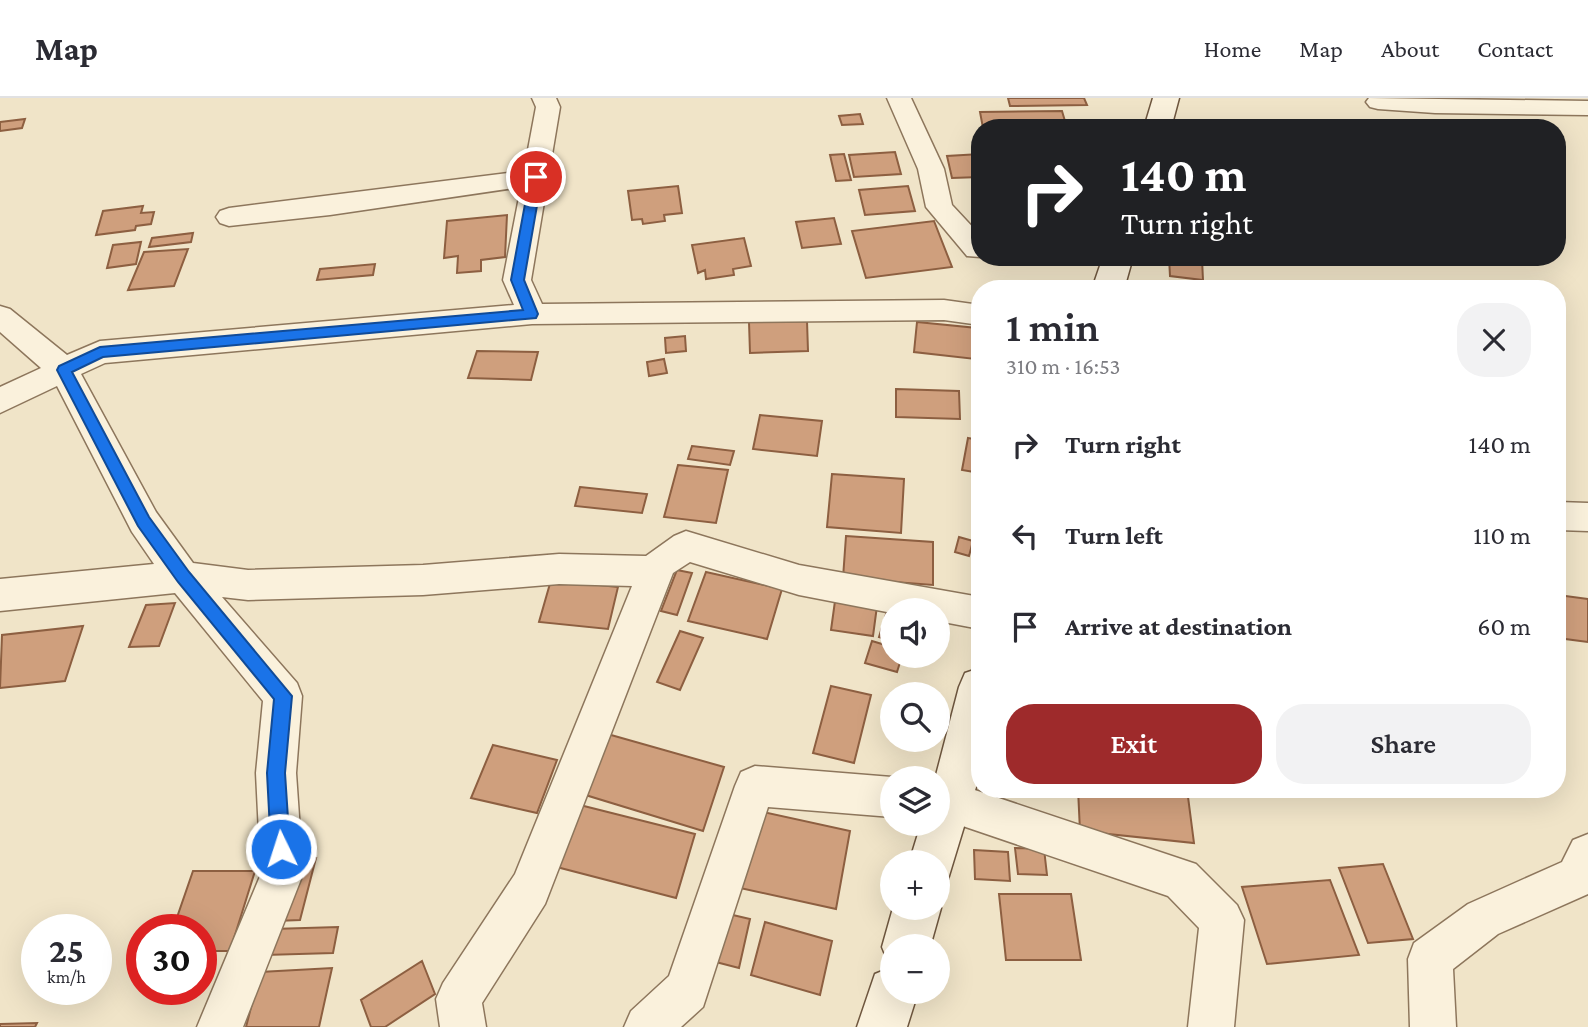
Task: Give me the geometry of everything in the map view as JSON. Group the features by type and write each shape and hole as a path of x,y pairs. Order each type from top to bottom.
{"main road":[{"path":"1160,119 1166,98"},
{"path":"950,786 971,717"},
{"path":"882,1027 889,1004"}],"street":[{"path":"532,314 517,280 548,107 544,98"},
{"path":"899,98 932,169 939,207 971,242"},
{"path":"1378,102 1435,106 1588,108"},
{"path":"229,217 330,206 536,177"},
{"path":"0,401 100,352 532,314 944,310 971,314"},
{"path":"0,316 64,370 144,522 183,577 283,696 276,773 282,874 220,1027"},
{"path":"1566,516 1588,517"},
{"path":"463,1027 459,999 530,889 661,562 686,546 799,580 971,611"},
{"path":"0,595 183,577 248,585 423,580 558,569 656,571"},
{"path":"647,1027 687,991 755,786 880,796"},
{"path":"950,804 1181,879 1222,920 1211,1027"},
{"path":"1433,1027 1430,959 1483,919 1577,877 1586,864"}],"building":[{"path":"1008,98 1084,98 1087,105 1010,106"},
{"path":"1062,111 1064,119 981,119 980,112"},
{"path":"860,114 863,124 842,125 839,116"},
{"path":"25,119 22,128 0,131 0,122"},
{"path":"895,152 901,174 854,177 849,155"},
{"path":"844,154 851,180 836,181 830,155"},
{"path":"971,155 971,177 952,178 947,156"},
{"path":"678,186 682,213 664,215 665,221 643,224 642,219 632,220 628,191"},
{"path":"908,186 915,211 865,215 859,190"},
{"path":"143,206 141,213 154,212 151,224 136,226 135,230 96,235 103,211"},
{"path":"507,215 505,257 481,260 481,271 457,273 458,256 444,258 447,221"},
{"path":"834,218 841,244 802,248 796,222"},
{"path":"934,221 952,267 866,278 852,231"},
{"path":"193,233 191,242 149,247 152,238"},
{"path":"744,238 751,266 733,269 734,275 706,279 705,270 698,273 692,245"},
{"path":"141,242 136,264 107,268 113,245"},
{"path":"188,249 174,286 128,290 144,252"},
{"path":"375,264 373,275 317,280 320,269"},
{"path":"1169,266 1202,266 1203,280 1170,276"},
{"path":"807,321 808,351 750,353 749,322"},
{"path":"917,322 971,327 971,359 914,352"},
{"path":"685,336 686,351 666,353 665,338"},
{"path":"477,351 538,352 531,380 468,378"},
{"path":"664,359 667,373 649,376 647,362"},
{"path":"896,389 959,391 960,419 896,417"},
{"path":"760,415 822,421 817,456 753,449"},
{"path":"968,438 971,438 971,472 962,470"},
{"path":"692,446 734,451 730,465 688,459"},
{"path":"678,465 728,470 716,523 664,517"},
{"path":"832,474 904,479 901,533 827,527"},
{"path":"580,487 647,494 642,513 575,506"},
{"path":"846,536 933,542 933,585 843,578"},
{"path":"959,537 971,540 969,556 955,552"},
{"path":"677,570 692,573 677,615 661,611"},
{"path":"706,572 782,589 767,639 688,621"},
{"path":"551,580 618,587 608,629 539,622"},
{"path":"1566,596 1588,599 1588,642 1566,639"},
{"path":"835,601 877,606 873,636 831,630"},
{"path":"175,603 159,646 129,647 146,605"},
{"path":"83,626 65,681 0,688 2,635"},
{"path":"680,631 703,638 680,690 657,682"},
{"path":"872,641 880,643 880,667 865,663"},
{"path":"883,668 898,668 897,672"},
{"path":"831,686 871,695 854,763 813,753"},
{"path":"604,733 724,767 703,831 579,793"},
{"path":"493,745 557,760 537,813 471,798"},
{"path":"1078,798 1188,798 1194,843 1080,831"},
{"path":"572,803 695,834 676,898 549,865"},
{"path":"749,809 850,831 836,909 731,886"},
{"path":"1015,848 1044,849 1047,875 1018,874"},
{"path":"974,850 1008,852 1010,881 975,879"},
{"path":"293,858 316,858 300,920 276,921"},
{"path":"1383,864 1413,939 1368,943 1339,868"},
{"path":"193,871 255,871 230,951 217,951 217,914 178,914"},
{"path":"1330,880 1359,955 1267,964 1242,887"},
{"path":"999,894 1071,894 1081,960 1006,960"},
{"path":"720,912 750,919 739,968 708,960"},
{"path":"765,922 832,941 820,995 751,975"},
{"path":"338,927 333,953 265,955 272,929"},
{"path":"422,961 435,994 385,1027 371,1027 361,1000"},
{"path":"332,968 319,1027 246,1027 260,972"},
{"path":"37,1023 35,1027 0,1027 0,1024"}],"route":[{"path":"281,849 276,773 283,696 183,577 144,522 64,370 100,352 532,314 517,280 536,177"}]}
